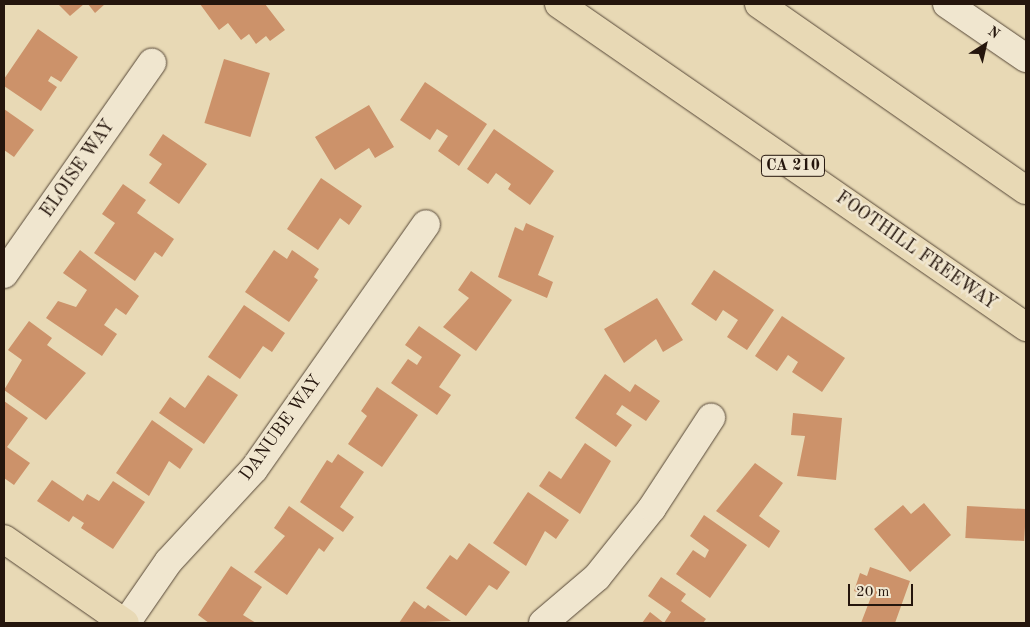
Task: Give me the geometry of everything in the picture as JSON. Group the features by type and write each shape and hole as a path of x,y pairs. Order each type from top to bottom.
{"main road":[{"path":"759,4 1026,190"},
{"name":"FOOTHILL FREEWAY","path":"560,5 1026,327"},
{"path":"4,539 125,623"}],"street":[{"path":"947,4 1026,58"},
{"name":"ELOISE WAY","path":"4,274 152,64"},
{"name":"DANUBE WAY","path":"125,623 170,561 254,469 426,224"},
{"path":"542,623 597,577 652,508 711,418"}],"building":[{"path":"58,4 84,4 70,16"},
{"path":"88,4 105,4 95,13"},
{"path":"200,4 265,4 285,30 270,41 266,36 256,44 249,34 241,40 228,23 219,30"},
{"path":"38,29 78,57 61,82 51,76 48,81 57,87 41,111 4,86 4,79"},
{"path":"224,59 270,73 250,137 204,123"},
{"path":"425,82 487,124 459,166 438,151 448,136 437,129 430,140 400,120"},
{"path":"369,105 394,147 375,158 369,148 335,170 315,137"},
{"path":"4,109 34,130 14,157 4,150"},
{"path":"494,129 554,171 530,205 508,189 511,184 496,173 488,184 467,169"},
{"path":"163,134 207,164 179,204 149,183 162,164 149,155"},
{"path":"321,178 362,206 349,225 340,218 318,250 287,229"},
{"path":"123,184 146,200 137,213 174,239 162,257 155,252 135,281 94,253 115,223 102,214"},
{"path":"526,223 554,236 538,275 553,282 547,298 498,277 515,227 523,231"},
{"path":"80,250 139,296 126,315 116,308 104,325 117,334 102,356 46,318 58,301 76,307 87,290 63,273"},
{"path":"274,250 287,259 292,250 319,269 314,277 318,280 289,322 245,292"},
{"path":"714,270 774,310 747,350 727,337 738,320 723,310 716,321 691,304"},
{"path":"471,271 512,300 476,351 443,327 469,298 458,290"},
{"path":"657,298 683,340 663,352 656,339 624,363 604,329"},
{"path":"244,305 285,333 272,352 263,346 240,379 208,357"},
{"path":"782,316 845,358 822,392 792,372 798,362 788,355 777,371 755,356"},
{"path":"29,321 52,338 47,345 86,373 46,420 4,390 22,360 8,350"},
{"path":"419,326 461,355 439,387 451,395 437,415 391,383 408,359 417,365 422,357 405,345"},
{"path":"605,374 630,392 635,384 660,401 646,421 622,405 616,414 632,425 616,447 575,418"},
{"path":"208,375 238,395 204,444 159,413 170,397 185,408"},
{"path":"377,387 418,415 382,467 348,444 367,416 361,411"},
{"path":"4,401 28,418 7,447 30,463 14,485 4,478"},
{"path":"793,413 842,418 836,480 797,476 805,436 791,435"},
{"path":"152,420 193,449 180,469 169,461 149,496 116,473"},
{"path":"585,443 611,461 580,514 539,486 549,471 561,479"},
{"path":"338,454 364,472 340,507 354,517 343,532 300,502 327,460 332,463"},
{"path":"755,463 783,483 759,516 780,531 769,548 716,511"},
{"path":"52,480 83,501 87,494 99,501 113,481 145,502 113,549 81,528 84,523 73,516 69,522 37,501"},
{"path":"528,492 569,520 556,539 545,531 526,566 493,543"},
{"path":"924,503 951,535 910,572 874,529 903,505 911,514"},
{"path":"289,506 334,538 324,552 319,548 287,595 254,572 285,536 274,528"},
{"path":"967,506 1026,509 1024,541 965,538"},
{"path":"704,515 747,545 710,598 676,574 693,550 705,558 709,550 690,536"},
{"path":"469,543 510,572 497,590 489,585 466,616 426,588 450,555 457,560"},
{"path":"231,566 262,587 243,615 256,623 209,623 198,615"},
{"path":"870,567 910,581 895,623 861,623 871,597 854,591 860,573 867,576"},
{"path":"661,577 686,594 681,601 706,619 703,623 664,623 671,612 648,596"},
{"path":"414,601 425,609 428,605 451,621 399,623"},
{"path":"650,612 664,623 642,623"}]}
